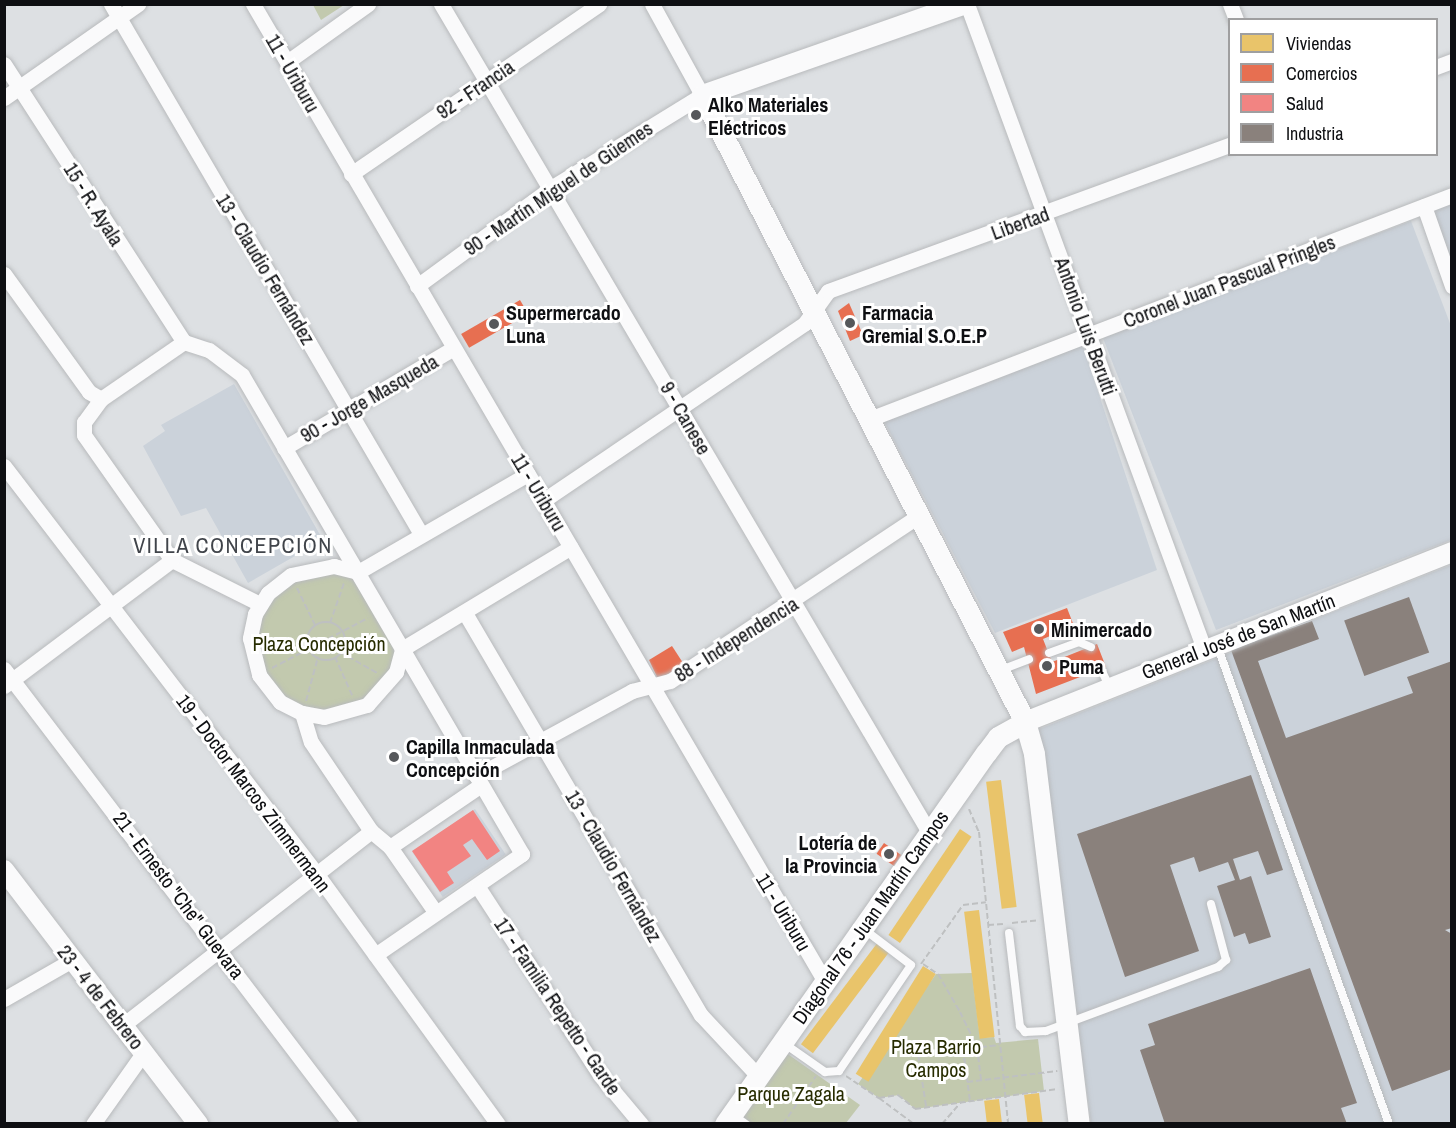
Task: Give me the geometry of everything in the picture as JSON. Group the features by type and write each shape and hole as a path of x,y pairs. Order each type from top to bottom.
{"main road":[{"path":"964,4 702,96 816,308 1025,722 1034,754 1079,1124"},
{"name":"Diagonal 76 - Juan Martín Campos","path":"734,1121 759,1077 824,980 960,789 998,737 1025,722"}],"street":[{"name":"13 - Claudio Fernández","path":"111,4 421,534"},
{"path":"4,98 138,4"},
{"name":"11 - Uriburu","path":"253,4 572,547 650,687 824,980"},
{"path":"287,62 368,4"},
{"name":"9 - Canese","path":"441,4 929,832"},
{"name":"92 - Francia","path":"351,174 599,4"},
{"path":"652,4 702,96"},
{"name":"Antonio Luis Berutti","path":"964,4 1046,214 1088,334 1211,646"},
{"path":"1438,67 1452,61"},
{"name":"15 - R. Ayala","path":"4,64 184,342"},
{"name":"90 - Martín Miguel de Güemes","path":"417,286 551,188 702,96"},
{"name":"Libertad","path":"544,500 679,406 805,323 828,291 1046,214 1228,146"},
{"name":"Coronel Juan Pascual Pringles","path":"872,418 1452,195"},
{"path":"1424,206 1452,286"},
{"path":"4,274 89,392 101,399"},
{"path":"260,604 172,560 89,446 84,422 101,399 184,342 209,350 242,375 477,781 522,854 478,887 434,910 375,955"},
{"name":"90 - Jorge Masqueda","path":"284,448 351,411 454,348"},
{"name":"19 - Doctor Marcos Zimmermann","path":"4,466 316,873 498,1124"},
{"path":"528,474 354,570 309,567 291,575 260,604 250,638 259,675 280,702 302,713 324,717 359,709 390,681 402,649 572,547"},
{"name":"88 - Independencia","path":"390,847 477,781 539,739 650,687 670,681 794,604 921,514"},
{"name":"General José de San Martín","path":"1025,722 1105,678 1211,646 1452,552"},
{"path":"7,678 112,607 172,560"},
{"name":"13 - Claudio Fernández","path":"465,613 701,1015 759,1077"},
{"name":"21 - Ernesto \"Che\" Guevara","path":"7,678 220,948 350,1124"},
{"path":"302,713 311,742 371,831 390,847 434,910"},
{"path":"123,1024 371,831"},
{"name":"23 - 4 de Febrero","path":"4,870 198,1124"},
{"name":"17 - Familia Repetto - Garde","path":"478,887 600,1075 641,1124"},
{"path":"4,999 72,960"},
{"path":"93,1124 144,1052"}],"lane":[{"path":"1049,653 1079,642 1091,647"},
{"path":"1211,646 1389,1124"},
{"path":"999,670 1029,659"},
{"path":"1009,933 1021,1030 1046,1031 1218,967 1226,960 1211,904"},
{"path":"783,1043 820,1069 839,1071 911,960 861,928"}],"path":[{"path":"330,623 354,570"},
{"path":"291,575 315,625"},
{"path":"259,675 380,611"},
{"path":"330,623 342,631 340,652 335,657 318,657 309,649 308,634 315,625 330,623"},
{"path":"340,652 390,681"},
{"path":"302,713 318,657"},
{"path":"335,657 359,709"},
{"path":"960,789 979,832 1008,1124"},
{"path":"988,926 1054,918"},
{"path":"911,960 938,974 977,1047 981,1081"},
{"path":"926,1107 918,1054 1000,1045"},
{"path":"963,1049 970,1101"},
{"path":"783,1124 820,1069"},
{"path":"839,1071 914,1124"},
{"path":"968,1082 1003,1078 1074,1078"},
{"path":"879,1098 898,1095 915,1109 1005,1096 1074,1078"},
{"path":"942,1124 961,1102"}],"shaded area":[{"path":"1451,200 1451,264 1431,207"},
{"path":"1411,221 1451,326 1451,540 1216,630 1103,338"},
{"path":"1082,343 1157,570 995,633 884,421"},
{"path":"234,384 323,540 248,583 206,508 181,516 143,446 165,431 161,425"},
{"path":"1451,565 1451,1123 1091,1123 1037,730"},
{"path":"475,809 506,855 443,897 412,851"}],"green space":[{"path":"313,5 344,5 321,20"},
{"name":"Plaza Concepción","path":"349,569 402,649 396,672 346,715 280,702 253,662 255,614 287,577"},
{"name":"Plaza Barrio Campos","path":"972,973 980,1038 994,1037 996,1043 1038,1039 1044,1091 915,1109 899,1095 879,1098 858,1084 936,974"},
{"name":"Parque Zagala","path":"785,1052 860,1105 846,1123 732,1124"}],"building: Viviendas":[{"path":"1001,780 1017,907 1002,909 986,782"},
{"path":"960,829 972,837 900,943 888,935"},
{"path":"979,910 995,1037 980,1039 964,912"},
{"path":"878,942 890,951 813,1053 801,1044"},
{"path":"923,966 936,974 868,1082 856,1074"},
{"path":"1039,1093 1043,1124 1028,1124 1024,1095"},
{"path":"999,1099 1002,1124 987,1124 984,1101"}],"building: Comercios":[{"name":"Supermercado Luna","path":"520,300 528,314 469,348 461,334"},
{"name":"Farmacia Gremial S.O.E.P","path":"849,303 863,335 850,341 838,311"},
{"path":"1067,608 1074,626 1043,639 1052,662 1097,644 1106,667 1036,694 1024,647 1012,652 1003,632"},
{"path":"672,646 685,666 658,679 649,660"},
{"name":"Lotería de la Provincia","path":"884,843 901,855 894,866 877,854"}],"building: Salud":[{"path":"473,810 500,851 487,860 472,839 463,845 471,856 447,872 454,883 440,892 412,851"}],"building: Industria":[{"path":"1409,597 1429,652 1364,676 1344,621"},
{"path":"1312,621 1319,639 1258,661 1286,738 1413,693 1407,677 1452,661 1452,928 1445,930 1452,934 1452,1069 1392,1091 1231,650"},
{"path":"1251,775 1283,870 1267,875 1258,851 1233,859 1240,880 1251,876 1271,937 1249,944 1245,933 1234,937 1217,886 1235,880 1228,862 1199,872 1194,857 1170,865 1199,951 1125,977 1077,834"},
{"path":"1310,968 1357,1103 1341,1108 1347,1124 1165,1124 1140,1050 1155,1045 1148,1024"}],"place":[{"name":"Alko Materiales Eléctricos","path":"696,115"},
{"name":"Farmacia Gremial S.O.E.P","path":"850,323"},
{"name":"Supermercado Luna","path":"494,324"},
{"name":"Minimercado","path":"1039,629"},
{"name":"Puma","path":"1047,666"},
{"name":"Capilla Inmaculada Concepción","path":"394,757"},
{"name":"Lotería de la Provincia","path":"889,854"}],"district":[{"name":"VILLA CONCEPCIÓN","path":"233,546"}]}
